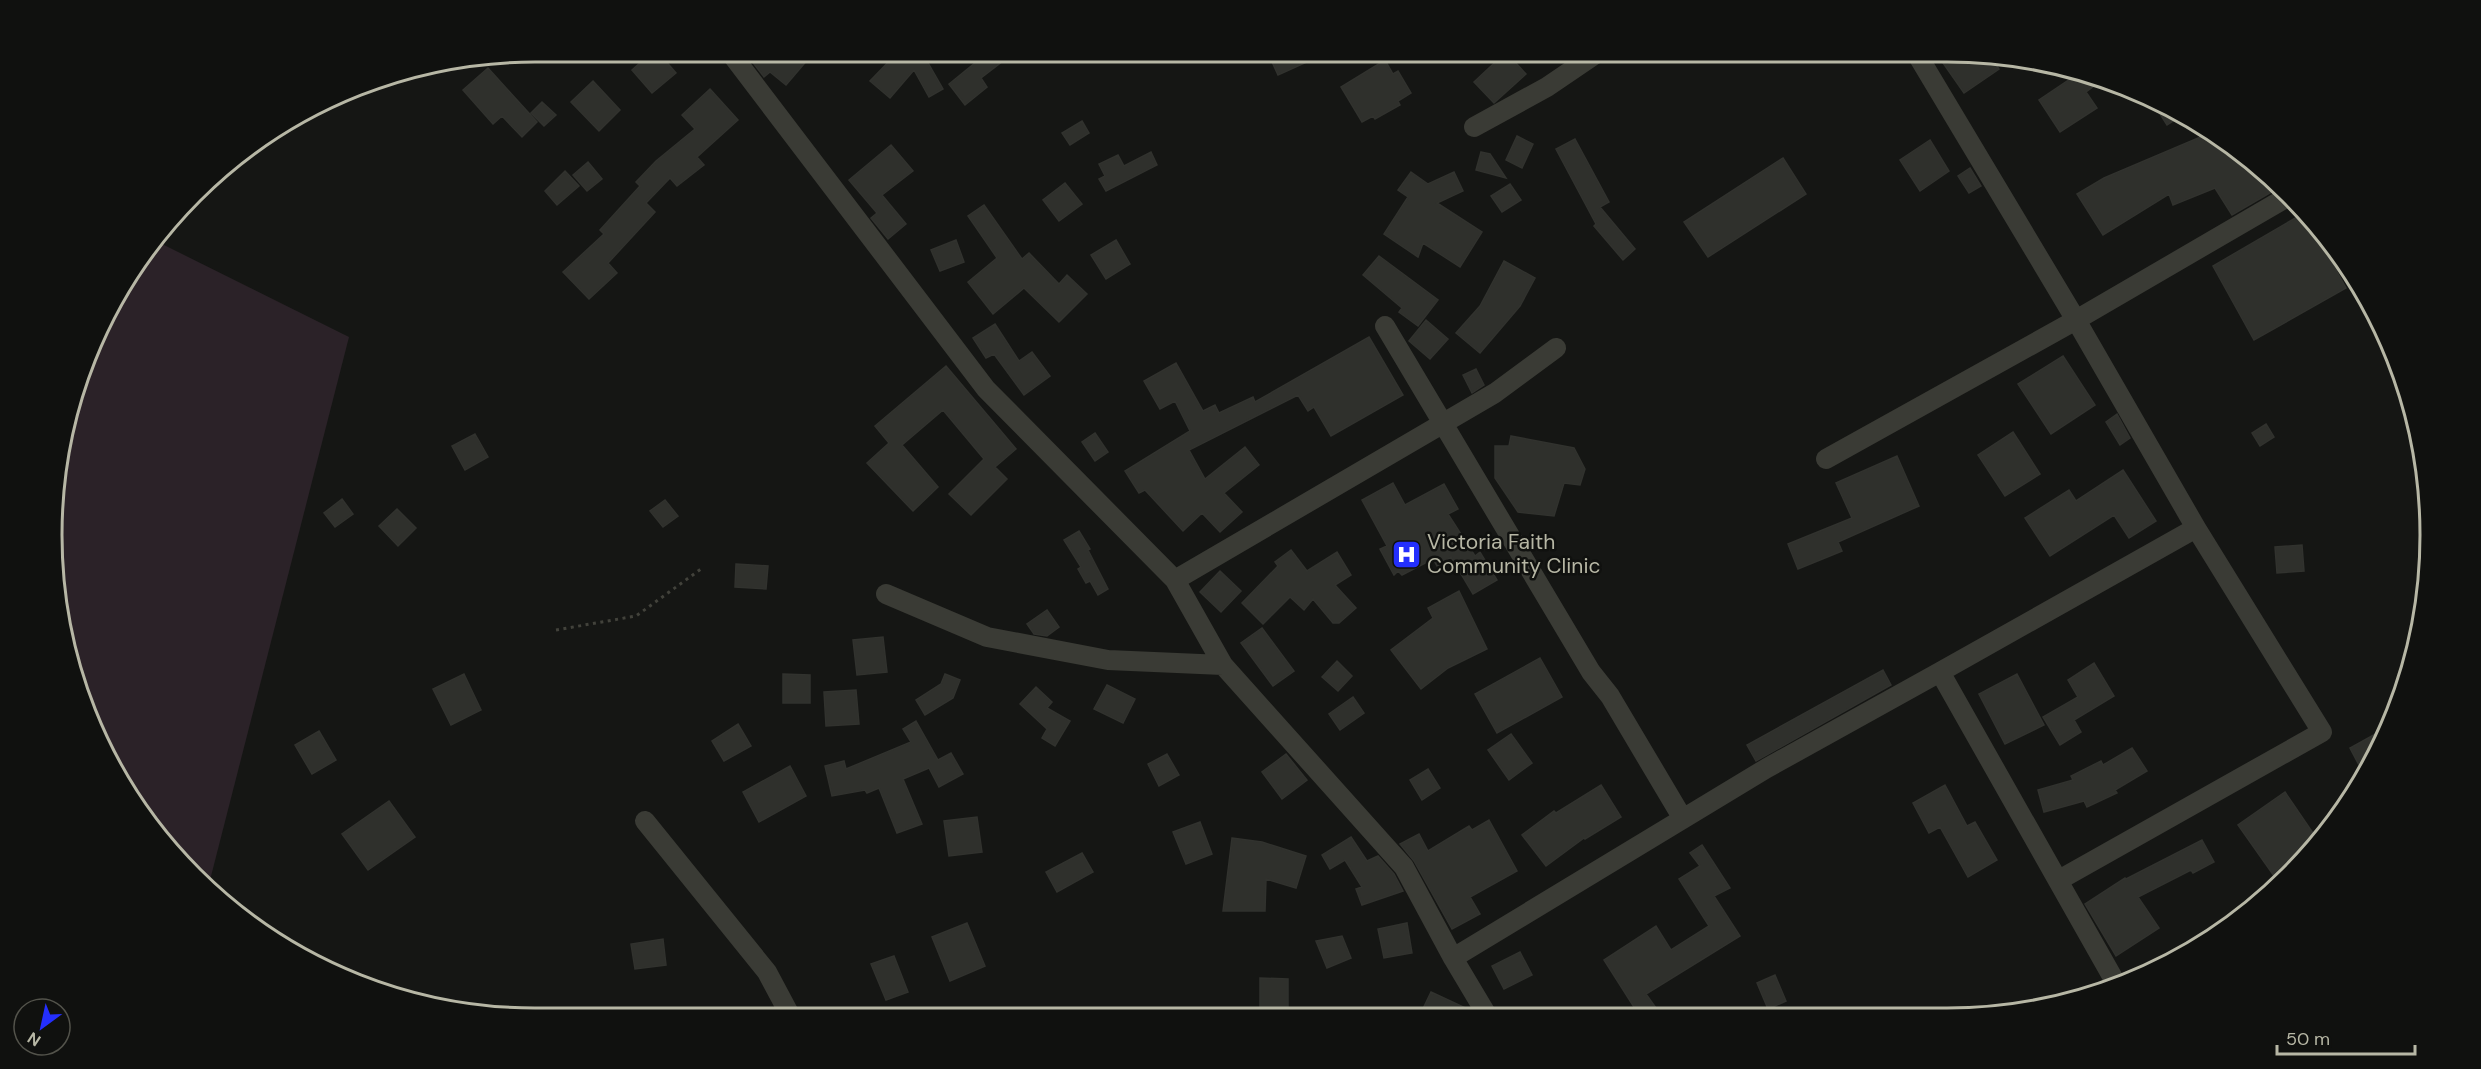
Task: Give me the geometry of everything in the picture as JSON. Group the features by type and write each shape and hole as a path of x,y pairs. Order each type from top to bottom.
{"street":[{"path":"737,62 986,389 1175,580 1223,665 1404,867 1483,1008"},
{"path":"1474,127 1547,87 1584,62"},
{"path":"1922,62 2076,320 2196,528 2322,732 2059,880"},
{"path":"1826,459 2076,320 2281,200"},
{"path":"1385,326 1591,672 1610,696 1683,819"},
{"path":"1175,580 1495,393 1557,348"},
{"path":"1453,958 1767,768 2196,528"},
{"path":"886,594 987,637 1108,660 1223,665"},
{"path":"1940,672 2113,977"},
{"path":"645,821 767,972 786,1008"}],"path":[{"path":"556,630 636,616 701,569"}],"shaded area":[{"path":"162,244 349,337 210,879 159,822 125,771 98,716 78,657 66,596 62,534 66,473 78,412 87,382 110,325 141,272"}],"building":[{"path":"641,62 666,62 676,73 652,93 632,70"},
{"path":"752,62 806,62 786,85 770,72 764,77"},
{"path":"888,62 928,62 943,89 929,97 914,70 890,98 870,81"},
{"path":"976,62 1002,62 981,78 987,87 965,105 949,84"},
{"path":"1272,62 1307,62 1278,75"},
{"path":"1382,62 1386,62 1393,74 1398,71 1411,93 1398,101 1400,105 1375,119 1373,116 1362,122 1341,87"},
{"path":"1495,62 1515,62 1526,74 1494,103 1474,82"},
{"path":"1943,63 1996,65 1999,69 1964,93"},
{"path":"488,68 537,122 522,137 502,116 493,124 463,90"},
{"path":"2071,79 2095,86 2086,92 2097,108 2060,132 2039,100"},
{"path":"593,81 620,110 599,131 571,102"},
{"path":"710,89 738,120 697,157 704,165 677,186 670,178 646,203 655,212 608,263 617,273 589,299 563,272 604,234 600,230 640,186 636,182 656,161 695,129 682,115"},
{"path":"542,102 556,115 544,126 531,113"},
{"path":"2158,111 2174,120 2167,125"},
{"path":"1082,121 1089,133 1070,145 1062,133"},
{"path":"1517,136 1533,144 1522,168 1506,160"},
{"path":"2202,136 2234,159 2272,192 2232,215 2215,188 2173,205 2169,194 2103,235 2077,194 2104,178"},
{"path":"1575,139 1609,202 1600,207 1635,249 1623,260 1594,226 1596,224 1556,149"},
{"path":"1930,140 1949,171 1920,191 1900,160"},
{"path":"891,145 913,171 882,195 906,224 888,239 871,218 877,213 849,180"},
{"path":"1151,152 1157,165 1106,191 1099,179 1105,176 1099,164 1118,155 1124,166"},
{"path":"1481,152 1490,154 1506,178 1476,170"},
{"path":"1783,158 1806,194 1708,257 1684,222"},
{"path":"588,162 602,179 587,191 573,175"},
{"path":"1970,168 1981,186 1969,193 1958,176"},
{"path":"565,171 579,186 557,205 545,191"},
{"path":"1411,172 1428,184 1454,172 1463,191 1437,203 1482,232 1460,267 1423,243 1418,257 1384,234 1408,197 1398,190"},
{"path":"1065,183 1082,204 1059,221 1043,200"},
{"path":"1510,184 1521,200 1502,212 1491,196"},
{"path":"984,205 1022,259 1029,253 1059,284 1067,275 1087,294 1059,322 1024,288 993,314 968,282 997,258 968,216"},
{"path":"2297,217 2327,254 2346,288 2254,340 2213,266"},
{"path":"956,240 964,262 940,271 931,250"},
{"path":"1116,240 1130,264 1106,279 1091,255"},
{"path":"1379,256 1438,300 1418,326 1399,312 1402,308 1363,275"},
{"path":"1504,261 1535,278 1520,306 1480,353 1456,333 1480,306"},
{"path":"1426,320 1448,339 1430,359 1409,341"},
{"path":"995,324 1019,361 1032,352 1050,376 1024,395 994,354 986,358 973,338"},
{"path":"1369,337 1403,395 1331,436 1314,407 1308,411 1298,395 1189,450 1205,479 1245,447 1259,465 1224,493 1242,512 1220,532 1202,513 1183,531 1145,490 1139,493 1125,471 1190,431 1175,401 1160,409 1144,381 1176,363 1203,411 1215,405 1219,413 1253,397 1255,402"},
{"path":"2063,356 2095,405 2051,434 2018,384"},
{"path":"946,366 1016,449 995,467 1007,479 971,515 949,494 984,459 943,410 902,445 938,487 913,511 867,463 889,443 875,426"},
{"path":"1476,369 1484,385 1472,393 1463,375"},
{"path":"2117,414 2130,438 2120,445 2106,422"},
{"path":"2266,424 2274,437 2260,446 2252,433"},
{"path":"2013,432 2040,474 2005,496 1978,455"},
{"path":"1095,433 1108,452 1095,461 1082,442"},
{"path":"475,434 488,457 465,470 452,446"},
{"path":"1511,436 1574,448 1585,469 1580,485 1564,483 1554,516 1518,512 1495,478 1495,446 1509,446"},
{"path":"1897,456 1919,506 1838,542 1842,551 1798,569 1788,544 1852,518 1836,483"},
{"path":"2123,470 2156,521 2129,538 2114,515 2050,556 2025,518 2069,490 2076,501"},
{"path":"1393,483 1405,505 1444,484 1458,509 1448,514 1475,556 1480,552 1497,580 1473,594 1451,557 1437,566 1433,559 1402,575 1398,571 1394,575 1380,549 1387,546 1362,500"},
{"path":"342,499 353,514 335,527 324,513"},
{"path":"665,500 678,516 663,527 650,511"},
{"path":"397,509 416,528 398,546 379,526"},
{"path":"1079,531 1108,589 1098,595 1090,581 1086,583 1078,569 1081,567 1064,540"},
{"path":"2302,545 2304,571 2277,573 2275,547"},
{"path":"1291,550 1307,571 1337,552 1351,575 1335,585 1356,608 1339,623 1333,623 1313,599 1304,610 1290,597 1263,624 1242,603 1278,566 1275,562"},
{"path":"736,564 768,566 766,589 735,587"},
{"path":"1220,571 1241,591 1221,612 1200,592"},
{"path":"1459,591 1487,649 1448,668 1421,689 1391,650 1433,618 1428,608"},
{"path":"1047,610 1059,627 1047,636 1034,634 1027,624"},
{"path":"1262,628 1294,671 1273,686 1241,643"},
{"path":"883,637 887,672 857,675 853,640"},
{"path":"1540,658 1562,697 1497,733 1475,694"},
{"path":"1337,661 1352,676 1338,691 1322,677"},
{"path":"2094,663 2114,696 2074,720 2081,732 2060,745 2043,717 2078,697 2068,680"},
{"path":"1883,670 1891,685 1756,761 1747,745"},
{"path":"464,674 481,710 451,725 433,689"},
{"path":"783,674 810,675 810,703 783,703"},
{"path":"945,674 960,680 953,698 925,715 916,700 941,684"},
{"path":"2017,674 2044,725 2005,744 1979,694"},
{"path":"1107,685 1135,699 1123,723 1094,709"},
{"path":"1036,687 1052,702 1047,708 1070,721 1055,746 1042,738 1047,729 1020,704"},
{"path":"856,690 859,724 826,726 824,692"},
{"path":"1353,697 1364,713 1340,730 1329,714"},
{"path":"916,721 938,760 951,753 963,774 939,787 929,768 903,779 922,824 897,833 879,788 867,793 865,790 832,796 825,766 844,761 846,769 911,742 903,729"},
{"path":"738,724 751,746 724,761 712,741"},
{"path":"319,731 336,760 312,774 295,745"},
{"path":"1511,734 1532,763 1509,780 1488,750"},
{"path":"2375,734 2359,765 2350,748"},
{"path":"2132,748 2147,771 2115,790 2117,793 2087,807 2084,801 2044,812 2038,790 2073,780 2071,776 2101,761 2103,765"},
{"path":"1167,754 1179,775 1159,786 1148,764"},
{"path":"1286,754 1307,780 1282,799 1262,772"},
{"path":"790,766 806,796 759,822 743,792"},
{"path":"1428,769 1440,788 1422,800 1410,780"},
{"path":"1601,785 1621,817 1584,838 1546,866 1522,835 1554,811 1556,813"},
{"path":"1945,785 1967,826 1975,822 1997,860 1968,877 1940,827 1929,833 1913,803"},
{"path":"2285,792 2313,833 2274,876 2238,825"},
{"path":"389,801 415,837 368,870 342,834"},
{"path":"977,817 982,852 949,856 944,821"},
{"path":"1489,820 1517,871 1470,897 1480,914 1452,929 1414,861 1400,844 1419,834 1428,851 1469,826 1472,830"},
{"path":"1200,822 1212,854 1186,864 1173,832"},
{"path":"1351,837 1367,861 1378,856 1394,874 1403,891 1362,905 1356,889 1362,887 1345,860 1330,869 1322,855"},
{"path":"1232,838 1262,842 1306,856 1296,888 1266,879 1265,911 1223,911"},
{"path":"2202,840 2214,862 2193,873 2191,870 2138,897 2159,928 2116,956 2085,904 2125,878"},
{"path":"1702,845 1730,888 1714,896 1740,936 1646,994 1656,1008 1635,1008 1604,960 1656,926 1671,950 1709,926 1679,879 1700,866 1690,853"},
{"path":"1082,853 1093,872 1057,892 1046,872"},
{"path":"967,923 985,966 950,981 932,937"},
{"path":"1407,923 1412,953 1384,958 1378,929"},
{"path":"1342,936 1351,958 1327,968 1316,941"},
{"path":"663,939 666,965 635,969 631,944"},
{"path":"1520,952 1532,975 1504,989 1492,966"},
{"path":"894,956 908,992 886,1000 871,964"},
{"path":"1775,975 1786,1001 1768,1008 1757,983"},
{"path":"1260,978 1288,979 1288,1008 1260,1008"},
{"path":"1431,992 1466,1008 1423,1008"}],"place":[{"name":"Victoria Faith Community Clinic","path":"1406,554"}]}
